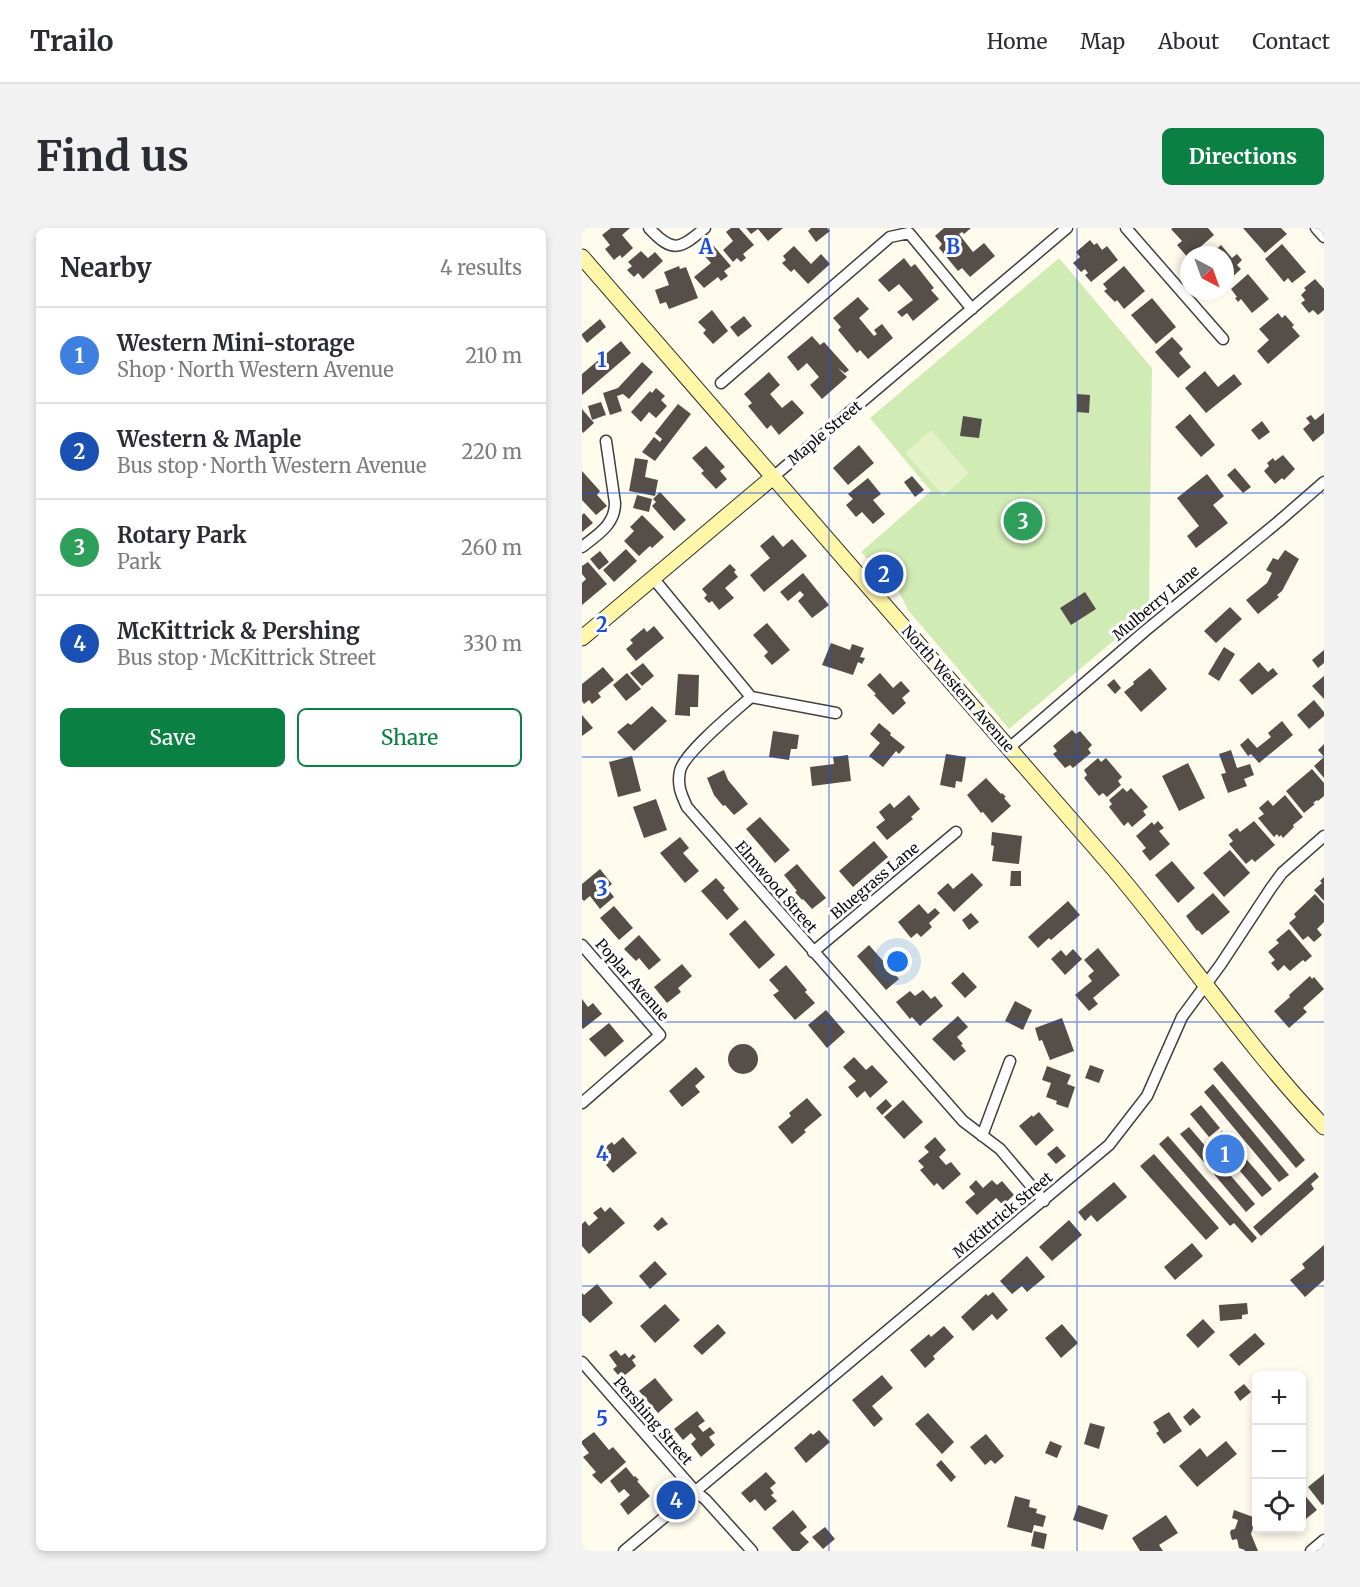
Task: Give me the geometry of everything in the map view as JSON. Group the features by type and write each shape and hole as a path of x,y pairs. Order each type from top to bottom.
{"main road":[{"name":"North Western Avenue","path":"582,257 1140,899 1274,1071 1324,1127"},
{"name":"Maple Street","path":"582,638 773,477"}],"street":[{"path":"649,228 664,243 676,246 686,243 705,228"},
{"name":"Maple Street","path":"773,477 1067,228"},
{"path":"1126,228 1223,339"},
{"path":"1316,228 1324,237"},
{"path":"722,383 890,237 913,230 972,309"},
{"path":"582,547 609,525 615,511 606,441"},
{"name":"Mulberry Lane","path":"1009,748 1324,482"},
{"path":"653,578 751,697 836,713"},
{"name":"Elmwood Street","path":"751,697 694,750 680,768 678,788 687,807 963,1121 1000,1149 1044,1201"},
{"name":"Bluegrass Lane","path":"813,952 956,832"},
{"name":"McKittrick Street","path":"624,1551 1110,1145 1147,1096 1182,1017 1206,986 1282,873 1324,836"},
{"name":"Poplar Avenue","path":"582,945 660,1035 582,1103"},
{"path":"982,1136 1011,1061"},
{"name":"Pershing Street","path":"582,1362 695,1491 752,1551"},
{"path":"1311,1551 1324,1540"}],"green space":[{"path":"1059,258 1152,368 1149,611 1009,729 908,610 899,592 861,552 931,491 870,418"},
{"path":"931,430 969,473 944,496 905,453"}],"building":[{"path":"611,228 630,228 622,235 633,248 622,258 620,255 614,260 605,249 610,245 602,235"},
{"path":"731,228 739,228 754,245 743,254 746,258 741,262 737,258 733,262 723,250 733,241 726,232"},
{"path":"746,228 783,228 768,241 758,229 751,234"},
{"path":"811,228 827,228 830,231 816,242 808,231"},
{"path":"944,228 971,228 964,234 962,232 959,234 973,252 984,243 995,256 970,277 962,268 958,271 939,248 942,244 935,236"},
{"path":"1208,228 1214,235 1201,246 1180,246 1180,248 1177,245 1182,241 1171,229"},
{"path":"1243,228 1281,228 1287,234 1265,253"},
{"path":"1090,240 1094,245 1097,243 1102,250 1107,246 1118,260 1091,282 1085,275 1088,273 1085,269 1081,272 1073,263 1080,257 1076,252"},
{"path":"712,244 731,266 724,271 728,276 721,281 718,277 704,288 694,277 711,263 702,253"},
{"path":"1282,244 1306,272 1292,283 1288,278 1284,282 1265,259"},
{"path":"794,246 811,264 821,254 830,264 808,284 794,269 791,272 782,263 786,260 783,256"},
{"path":"641,251 648,258 655,252 663,261 643,279 638,273 634,277 627,270 632,266 628,262"},
{"path":"1237,254 1242,260 1237,265 1241,269 1234,276 1234,256"},
{"path":"904,258 911,267 915,264 934,288 931,290 939,299 913,321 907,313 902,317 897,312 913,300 899,284 889,292 878,280"},
{"path":"679,266 680,269 686,267 698,298 669,309 666,302 660,304 655,290 669,285 664,272"},
{"path":"1124,266 1145,291 1124,309 1117,300 1115,302 1104,291 1107,289 1103,284"},
{"path":"1248,274 1269,299 1252,313 1241,299 1238,302 1235,298 1237,297 1234,293 1234,286"},
{"path":"1315,279 1324,289 1324,310 1318,315 1313,310 1309,313 1301,303 1305,300 1301,295 1306,290 1304,288"},
{"path":"858,297 869,309 859,318 874,336 877,334 874,330 882,324 893,338 868,359 860,350 857,353 838,330 841,327 833,318"},
{"path":"1152,298 1176,327 1156,344 1131,315"},
{"path":"712,310 728,331 713,344 703,333 706,330 698,322"},
{"path":"1278,313 1282,318 1285,315 1300,336 1268,364 1257,351 1269,340 1259,329"},
{"path":"744,316 752,326 738,337 730,327"},
{"path":"600,319 606,327 587,343 582,334"},
{"path":"812,336 820,345 824,342 849,370 845,373 838,368 847,377 822,399 810,385 819,377 807,363 798,371 787,357"},
{"path":"1172,337 1183,349 1179,353 1191,367 1178,378 1155,352"},
{"path":"621,341 631,353 582,395 582,374"},
{"path":"642,362 653,372 629,399 623,394 617,396 622,411 610,415 603,393 618,388"},
{"path":"1205,371 1218,387 1234,374 1242,384 1206,413 1185,388"},
{"path":"769,372 780,385 770,394 782,408 792,400 804,413 779,435 771,425 767,429 748,406 752,403 744,394"},
{"path":"656,388 665,396 661,400 667,406 656,418 649,412 641,422 631,412 650,391 652,393"},
{"path":"1077,394 1090,395 1089,413 1077,412"},
{"path":"601,402 606,415 592,420 588,406"},
{"path":"678,404 691,414 655,461 642,452 654,437 660,442 662,439 655,433"},
{"path":"582,409 594,423 583,433 582,431"},
{"path":"1324,413 1324,433 1313,442 1303,429 1310,423 1306,418 1311,415 1315,420"},
{"path":"1190,414 1215,445 1201,457 1175,427"},
{"path":"963,416 982,419 979,438 960,436"},
{"path":"1262,421 1270,432 1259,440 1251,430"},
{"path":"859,445 874,463 848,485 833,468"},
{"path":"706,446 725,467 720,471 727,479 716,489 701,473 704,471 692,458"},
{"path":"1283,455 1295,469 1284,480 1282,478 1275,484 1264,471 1269,466 1267,463"},
{"path":"635,458 648,460 645,477 658,480 655,496 629,491"},
{"path":"1235,468 1251,487 1243,493 1227,475"},
{"path":"582,471 600,491 597,495 607,506 596,515 582,500"},
{"path":"1207,474 1224,496 1213,505 1228,523 1196,548 1187,536 1199,526 1177,498"},
{"path":"912,476 924,490 915,497 904,482"},
{"path":"868,478 881,494 873,500 885,514 873,524 862,512 856,517 846,505 853,499 848,494"},
{"path":"660,492 686,520 674,531 652,506 656,502 653,499"},
{"path":"637,495 652,499 649,512 633,508"},
{"path":"584,513 593,523 582,532 582,515"},
{"path":"642,515 664,537 639,556 624,541 634,531 630,527"},
{"path":"773,535 783,547 792,539 807,556 764,592 750,575 770,558 760,546"},
{"path":"626,549 637,561 614,582 603,570"},
{"path":"1285,550 1299,559 1282,591 1277,595 1279,597 1258,614 1246,600 1267,583 1272,573 1266,570 1273,558 1278,560"},
{"path":"600,551 609,562 599,570 590,559"},
{"path":"588,562 607,584 582,605 582,583 586,579 582,574 582,566"},
{"path":"730,564 736,570 734,572 738,577 725,588 734,598 719,610 712,601 709,603 704,598 707,595 702,589"},
{"path":"803,573 829,605 812,618 798,601 804,595 800,591 788,601 780,592"},
{"path":"1085,592 1096,609 1071,625 1060,608"},
{"path":"1230,607 1242,619 1216,643 1204,631"},
{"path":"767,623 790,650 772,665 764,656 768,652 753,635"},
{"path":"654,626 664,638 636,661 626,649 633,643 630,640 644,628 647,632"},
{"path":"831,643 850,650 852,644 864,648 860,657 865,658 862,664 858,662 853,675 822,665"},
{"path":"1224,647 1235,654 1219,681 1208,674"},
{"path":"1324,650 1324,663 1318,668 1312,660"},
{"path":"1259,662 1268,672 1273,668 1278,674 1252,695 1239,680"},
{"path":"643,663 654,676 642,686 630,673"},
{"path":"603,667 614,680 598,693 601,697 592,704 589,700 584,704 582,684"},
{"path":"1150,668 1167,689 1141,712 1124,692"},
{"path":"627,673 641,689 626,701 613,685"},
{"path":"880,673 893,688 901,681 910,691 902,698 906,703 893,715 867,685"},
{"path":"678,674 699,675 698,707 690,707 690,716 675,715"},
{"path":"1324,676 1324,699 1312,686"},
{"path":"1114,679 1121,688 1115,694 1107,685"},
{"path":"1314,700 1324,712 1324,716 1309,729 1297,715"},
{"path":"652,706 667,721 634,751 617,732 628,723 631,725"},
{"path":"582,715 593,728 582,736"},
{"path":"1282,721 1293,735 1259,763 1251,754 1248,756 1240,745 1248,738 1257,748 1271,737 1268,733"},
{"path":"879,723 905,747 899,754 896,751 883,767 869,756 880,743 870,734"},
{"path":"1072,730 1076,734 1080,731 1092,745 1088,749 1091,753 1073,768 1070,765 1065,768 1053,754 1057,751 1053,746"},
{"path":"773,731 799,735 797,749 791,749 789,760 769,757"},
{"path":"1324,744 1324,757 1318,750"},
{"path":"1231,750 1237,768 1250,764 1254,775 1244,779 1247,786 1228,793 1221,774 1226,773 1219,754"},
{"path":"946,754 966,757 962,782 956,781 955,788 940,785"},
{"path":"848,755 851,781 812,786 810,767 834,764 833,757"},
{"path":"632,756 641,791 618,797 609,762"},
{"path":"1324,757 1324,778 1314,766"},
{"path":"1098,758 1101,762 1106,758 1122,777 1118,781 1121,785 1107,797 1103,793 1099,796 1084,778 1087,775 1084,770"},
{"path":"1188,763 1205,798 1179,811 1162,776"},
{"path":"1312,769 1324,783 1324,796 1304,813 1286,791"},
{"path":"724,770 728,780 748,804 734,815 714,795 707,778"},
{"path":"986,778 1006,797 1004,798 1011,806 992,823 967,795"},
{"path":"1123,788 1127,792 1131,788 1148,807 1143,811 1146,815 1132,827 1128,822 1124,826 1109,807 1112,804 1109,800"},
{"path":"909,795 920,809 911,817 913,819 887,840 876,827 885,820 879,812 890,803 894,808"},
{"path":"1285,795 1303,817 1283,838 1277,834 1274,837 1258,818 1264,814 1259,808 1268,800 1273,806"},
{"path":"656,799 667,830 644,838 633,807"},
{"path":"760,817 790,850 775,863 746,829"},
{"path":"1158,821 1164,828 1159,831 1170,844 1150,861 1142,851 1146,848 1136,836 1152,822 1154,825"},
{"path":"1254,821 1275,845 1255,862 1252,859 1246,864 1229,844 1233,841 1228,835 1237,828 1240,832"},
{"path":"992,832 1022,836 1019,864 992,861 994,846 991,845"},
{"path":"680,837 689,848 683,853 699,871 685,883 660,853"},
{"path":"874,841 888,857 853,887 839,871"},
{"path":"1230,850 1250,873 1224,897 1203,873"},
{"path":"1172,861 1195,888 1178,903 1155,875"},
{"path":"797,864 826,898 812,909 795,892 797,891 784,875"},
{"path":"600,869 612,884 607,888 614,897 600,909 590,896 584,901 582,899 582,884"},
{"path":"1011,871 1021,871 1021,886 1010,886"},
{"path":"972,873 983,885 954,912 937,893 948,883 953,889"},
{"path":"1324,877 1324,901 1314,890 1322,883 1320,881"},
{"path":"716,878 739,909 727,920 701,891"},
{"path":"1213,893 1230,912 1202,935 1186,916"},
{"path":"1315,894 1324,904 1324,922 1317,929 1322,935 1314,942 1308,936 1303,940 1289,923 1296,917 1294,914"},
{"path":"1068,901 1080,915 1038,948 1028,937"},
{"path":"919,904 928,914 935,908 940,913 929,923 932,927 921,937 917,933 911,938 898,922"},
{"path":"614,906 633,928 619,940 600,918"},
{"path":"971,913 979,922 969,930 962,920"},
{"path":"745,920 775,955 759,969 729,934"},
{"path":"1289,929 1312,956 1290,971 1284,965 1278,971 1271,963 1275,960 1268,952 1279,943 1276,940"},
{"path":"639,935 661,960 649,970 639,958 636,961 624,949"},
{"path":"869,945 899,979 886,990 857,956"},
{"path":"1098,948 1120,975 1093,998 1098,1004 1089,1011 1075,995 1092,981 1088,976 1094,971 1084,960"},
{"path":"1073,949 1082,959 1065,975 1051,959 1061,950 1066,956"},
{"path":"682,964 692,976 678,988 681,992 667,1003 654,987"},
{"path":"786,965 815,1003 795,1020 773,995 779,991 769,980"},
{"path":"963,972 977,987 965,998 951,983"},
{"path":"1310,976 1312,979 1314,977 1324,989 1303,1008 1307,1012 1289,1028 1274,1011"},
{"path":"923,990 931,999 935,996 943,1006 920,1026 912,1017 910,1019 896,1002 910,991 915,996"},
{"path":"582,999 588,1007 593,1003 602,1014 583,1029 582,1028"},
{"path":"1015,1001 1032,1010 1023,1030 1005,1021"},
{"path":"826,1010 845,1032 827,1048 808,1025"},
{"path":"958,1016 968,1027 957,1037 966,1051 954,1061 932,1039"},
{"path":"1062,1018 1074,1051 1050,1060 1042,1040 1039,1041 1035,1028"},
{"path":"609,1023 624,1041 605,1057 589,1039"},
{"path":"743,1044 754,1048 758,1059 754,1070 743,1074 732,1070 728,1059 732,1048"},
{"path":"854,1057 866,1070 872,1065 888,1082 870,1098 865,1091 857,1098 848,1087 856,1081 843,1067"},
{"path":"1222,1061 1305,1160 1296,1168 1213,1069"},
{"path":"1090,1065 1104,1070 1099,1083 1085,1078"},
{"path":"1047,1066 1071,1075 1067,1084 1075,1087 1068,1108 1046,1097 1051,1083 1042,1080"},
{"path":"696,1067 705,1077 695,1086 700,1092 682,1107 669,1091"},
{"path":"1213,1084 1289,1175 1279,1182 1204,1092"},
{"path":"807,1098 822,1115 792,1144 778,1127 791,1116 789,1113"},
{"path":"886,1099 892,1106 882,1115 876,1108"},
{"path":"903,1100 923,1122 904,1139 884,1117"},
{"path":"1201,1105 1220,1128 1209,1137 1190,1114"},
{"path":"1039,1112 1054,1130 1036,1146 1019,1126"},
{"path":"1189,1127 1255,1204 1246,1212 1180,1134"},
{"path":"1222,1131 1272,1189 1262,1197 1213,1139"},
{"path":"1168,1136 1257,1238 1252,1243 1234,1223 1230,1226 1159,1144"},
{"path":"623,1137 637,1153 613,1173 599,1152 612,1142 614,1145"},
{"path":"935,1137 946,1150 939,1157 946,1165 951,1162 961,1174 943,1190 937,1183 934,1186 920,1170 924,1167 918,1161 929,1152 924,1147"},
{"path":"1057,1146 1066,1156 1056,1164 1047,1154"},
{"path":"1154,1154 1219,1228 1206,1240 1140,1166"},
{"path":"1315,1172 1319,1177 1311,1184 1314,1189 1261,1236 1253,1227"},
{"path":"976,1180 983,1188 992,1180 997,1185 1002,1181 1014,1195 1003,1205 996,1198 977,1215 965,1202 975,1194 969,1187"},
{"path":"1114,1182 1127,1197 1097,1222 1091,1215 1085,1221 1078,1212"},
{"path":"601,1207 605,1212 610,1207 625,1223 589,1254 582,1246 582,1224 585,1221 589,1226 598,1218 593,1213"},
{"path":"662,1217 668,1224 658,1231 653,1226"},
{"path":"1069,1220 1082,1235 1052,1261 1039,1247"},
{"path":"1192,1243 1203,1256 1175,1280 1164,1267"},
{"path":"1324,1245 1324,1280 1305,1297 1290,1280 1305,1268 1302,1264"},
{"path":"1027,1256 1045,1277 1027,1292 1022,1286 1012,1294 1000,1281"},
{"path":"655,1261 667,1274 650,1289 639,1276"},
{"path":"597,1284 613,1303 590,1323 582,1315 582,1293 584,1295"},
{"path":"993,1292 1008,1310 997,1320 992,1314 973,1331 961,1317 986,1294 988,1296"},
{"path":"1247,1303 1248,1314 1242,1315 1242,1319 1220,1321 1219,1305"},
{"path":"665,1304 680,1320 655,1343 640,1326"},
{"path":"1203,1319 1215,1332 1198,1348 1186,1335"},
{"path":"718,1324 726,1333 702,1355 693,1346"},
{"path":"1062,1324 1078,1343 1061,1358 1045,1338"},
{"path":"944,1326 954,1337 933,1356 935,1359 925,1368 910,1350 929,1334 931,1337"},
{"path":"1255,1333 1265,1344 1239,1366 1229,1355"},
{"path":"616,1350 621,1356 625,1353 629,1358 633,1354 636,1357 632,1360 636,1366 624,1376 621,1372 618,1375 613,1369 617,1366 609,1355"},
{"path":"882,1375 893,1388 872,1406 883,1419 874,1427 852,1400"},
{"path":"655,1378 673,1400 658,1413 639,1391"},
{"path":"1244,1384 1251,1392 1240,1401 1234,1392"},
{"path":"1193,1408 1201,1417 1190,1426 1183,1417"},
{"path":"697,1411 705,1421 698,1426 703,1432 710,1427 715,1433 709,1437 715,1445 701,1457 691,1444 696,1439 691,1433 683,1440 674,1429"},
{"path":"1169,1412 1182,1431 1164,1444 1156,1433 1159,1431 1153,1422"},
{"path":"928,1413 954,1442 942,1454 915,1424"},
{"path":"1090,1423 1105,1427 1099,1449 1084,1444"},
{"path":"819,1430 830,1442 806,1463 794,1448 811,1433 813,1435"},
{"path":"594,1432 609,1450 613,1447 626,1462 601,1484 592,1475 596,1472 583,1457 589,1453 582,1441"},
{"path":"986,1434 1004,1456 995,1464 991,1460 985,1465 970,1447"},
{"path":"1050,1441 1062,1446 1057,1458 1045,1453"},
{"path":"1226,1441 1237,1454 1197,1487 1179,1466 1200,1448 1207,1457"},
{"path":"941,1460 956,1477 951,1482 936,1465"},
{"path":"626,1467 650,1496 628,1515 620,1504 630,1495 624,1489 619,1493 610,1481"},
{"path":"766,1472 776,1483 770,1488 774,1493 771,1495 777,1501 765,1511 755,1499 750,1503 741,1493"},
{"path":"1324,1474 1324,1504 1322,1505 1308,1487"},
{"path":"1015,1496 1030,1500 1029,1507 1037,1509 1036,1513 1046,1516 1043,1527 1034,1525 1032,1533 1007,1527"},
{"path":"1306,1497 1317,1510 1306,1519"},
{"path":"1078,1505 1108,1515 1103,1530 1073,1520"},
{"path":"793,1510 807,1527 800,1533 809,1542 799,1551 792,1551 772,1528"},
{"path":"1234,1510 1252,1517 1251,1534 1258,1551 1244,1551 1239,1548 1237,1539 1232,1540 1230,1533 1235,1529 1238,1520 1232,1518"},
{"path":"1166,1515 1178,1533 1159,1545 1163,1551 1140,1551 1132,1538"},
{"path":"825,1527 835,1539 823,1549 812,1537"},
{"path":"1034,1531 1047,1534 1044,1549 1031,1546"}],"place":[{"name":"Rotary Park","path":"1023,521"},
{"name":"Western & Maple","path":"884,574"},
{"name":"Western Mini-storage","path":"1225,1154"},
{"name":"McKittrick & Pershing","path":"676,1500"}]}
